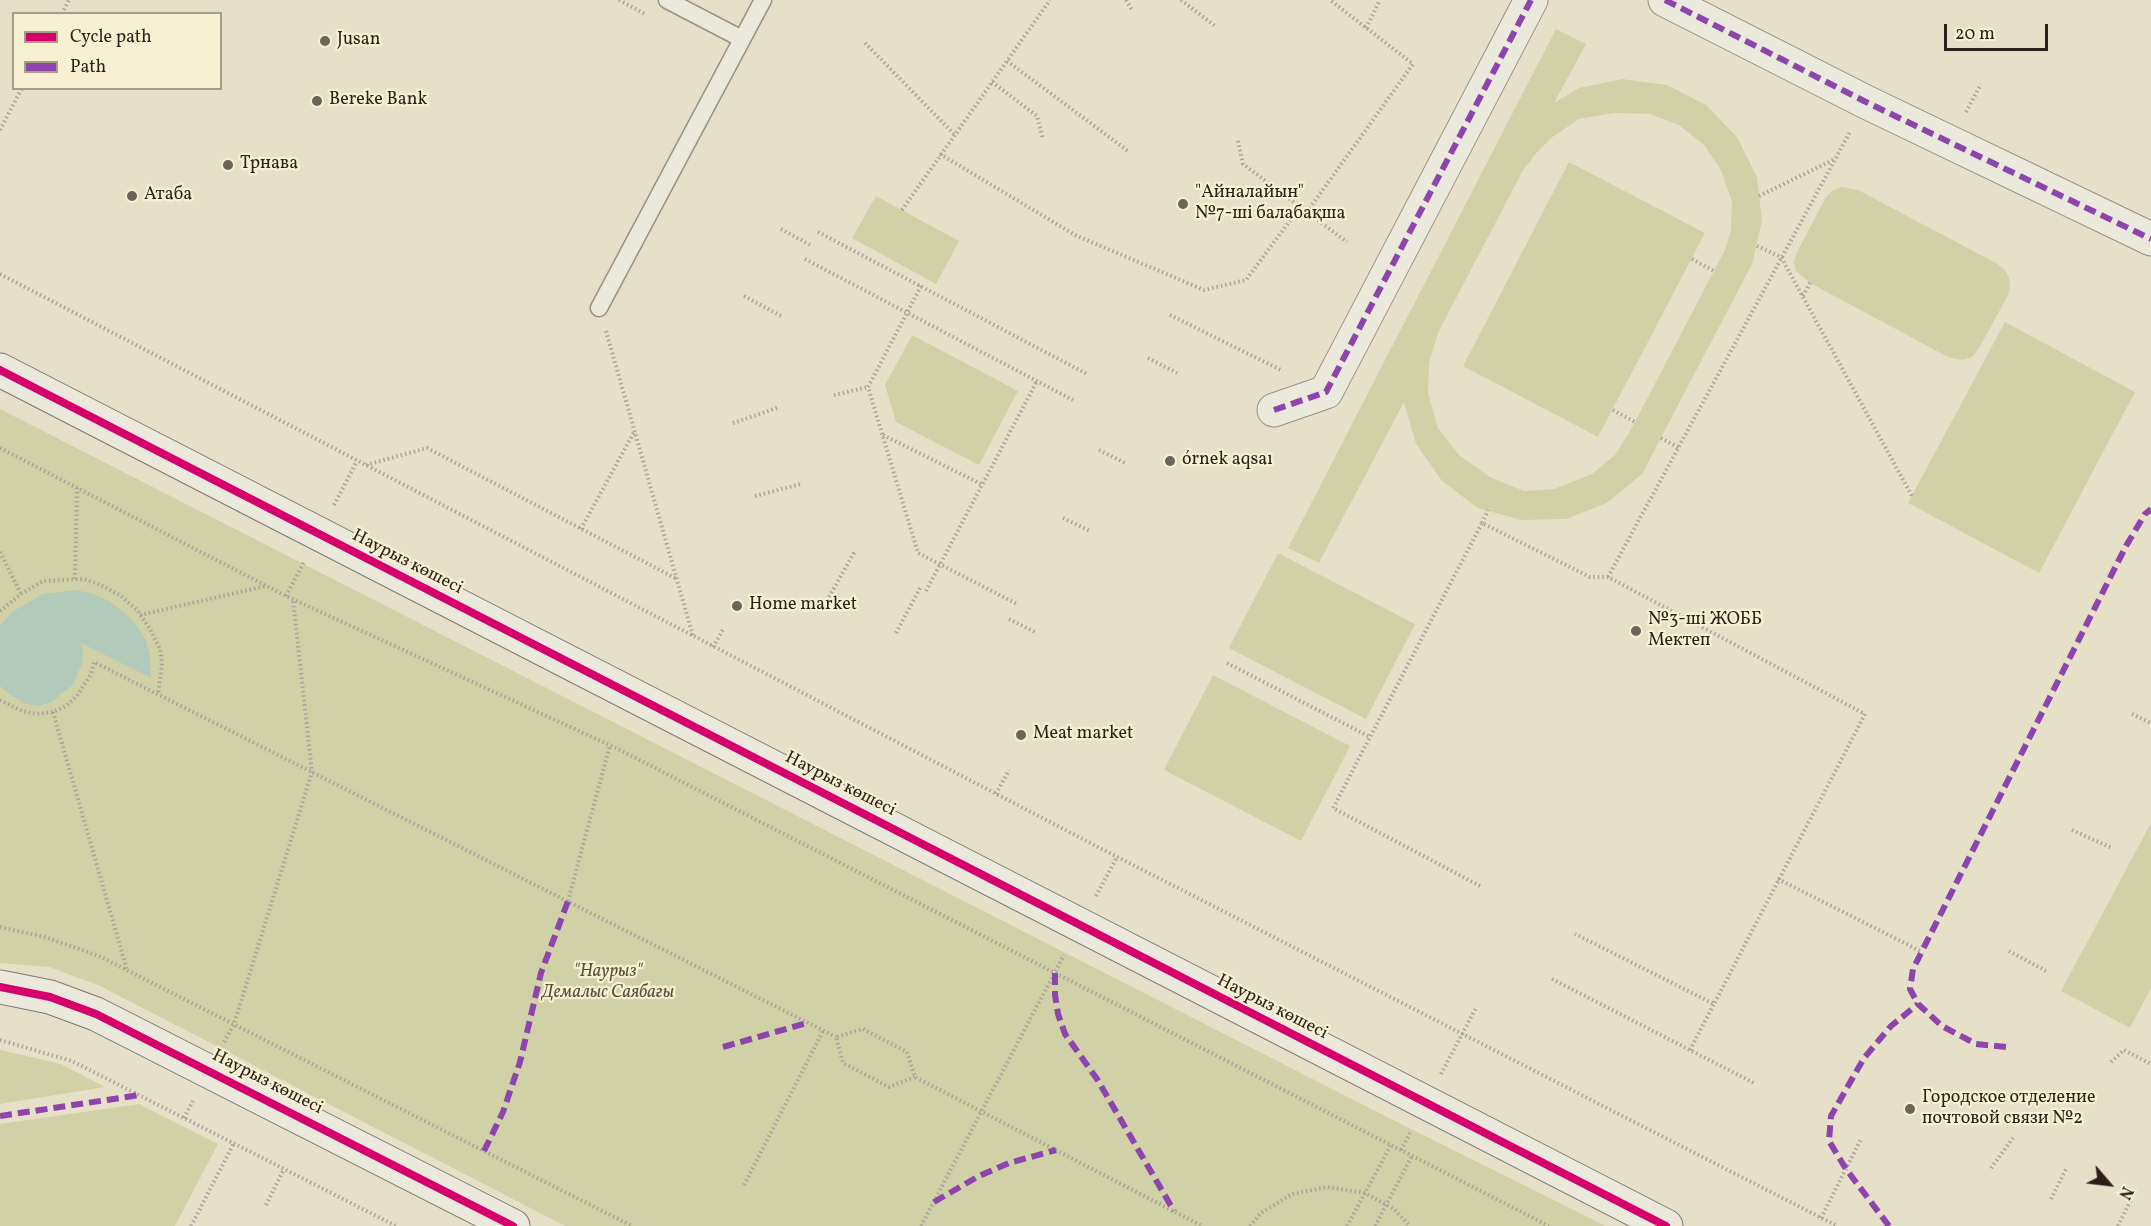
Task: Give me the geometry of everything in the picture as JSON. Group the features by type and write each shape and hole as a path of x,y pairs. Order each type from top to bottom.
{"street":[{"path":"1274,410 1326,392 1531,0"},
{"path":"1665,0 1866,102 2151,239"},
{"name":"Наурыз көшесі","path":"0,370 1666,1226"},
{"name":"Наурыз көшесі","path":"0,987 50,997 96,1014 513,1226"}],"lane":[{"path":"667,0 742,39"},
{"path":"599,308 763,0"}],"path":[{"path":"902,210 1050,0"},
{"path":"1126,0 1132,10"},
{"path":"1180,0 1215,26"},
{"path":"1307,212 1413,64 1330,0"},
{"path":"1366,28 1380,0"},
{"path":"865,43 954,134"},
{"path":"1007,61 1128,151"},
{"path":"992,82 1036,116 1043,139"},
{"path":"0,130 21,90"},
{"path":"1608,577 1866,102"},
{"path":"1238,141 1243,164 1347,242"},
{"path":"940,154 1075,235 1204,290 1246,280 1300,207"},
{"path":"1759,196 1835,158"},
{"path":"781,229 812,246"},
{"path":"818,232 1088,374"},
{"path":"1757,246 1781,257 1912,496"},
{"path":"805,259 1073,400"},
{"path":"1692,259 1714,271"},
{"path":"0,274 996,794 1837,1226"},
{"path":"1803,296 1810,284"},
{"path":"921,286 868,387 918,554 1017,604"},
{"path":"744,296 781,316"},
{"path":"599,308 693,636"},
{"path":"1170,315 1326,392"},
{"path":"1148,358 1177,373"},
{"path":"926,591 1037,381"},
{"path":"834,395 868,387"},
{"path":"733,423 777,408"},
{"path":"1613,410 1635,422"},
{"path":"581,529 635,431"},
{"path":"882,434 983,485"},
{"path":"1661,438 1678,448"},
{"path":"0,448 293,599 610,745 1549,1226"},
{"path":"366,465 427,448 676,579"},
{"path":"1100,450 1127,464"},
{"path":"755,496 801,484"},
{"path":"75,579 77,488"},
{"path":"1480,886 1333,808 1488,510"},
{"path":"1063,518 1090,531"},
{"path":"1482,523 1590,577 1608,577 1865,714 1690,1050"},
{"path":"829,597 855,551"},
{"path":"0,552 21,594"},
{"path":"0,611 21,594 43,581 84,579 101,585 121,596 141,615 150,629 160,649 162,664 158,694"},
{"path":"141,615 267,586"},
{"path":"896,633 920,588"},
{"path":"184,1118 234,1024 312,772 293,599"},
{"path":"1009,619 1035,632"},
{"path":"713,647 724,628"},
{"path":"0,700 22,711 37,714 53,712 66,706 76,696 91,674 94,662 823,1031 836,1037 863,1029 907,1052 915,1077 1202,1226"},
{"path":"1227,663 1371,737"},
{"path":"53,712 127,970"},
{"path":"2132,714 2151,723"},
{"path":"568,902 610,745"},
{"path":"996,794 1009,770"},
{"path":"2072,830 2112,848"},
{"path":"921,1226 1117,856"},
{"path":"1778,879 1922,952"},
{"path":"0,927 45,937 99,956 632,1226"},
{"path":"1575,934 1714,1004"},
{"path":"2009,951 2046,971"},
{"path":"1552,979 1756,1084"},
{"path":"1462,1034 1476,1008"},
{"path":"744,1185 823,1031"},
{"path":"836,1037 843,1063 889,1087 915,1077"},
{"path":"0,1040 72,1061 396,1226"},
{"path":"2111,1062 2124,1050 2151,1064"},
{"path":"1991,1167 2013,1138"},
{"path":"1821,1218 1861,1139"},
{"path":"191,1226 234,1143"},
{"path":"1347,1226 1391,1145"},
{"path":"1375,1226 1412,1156"},
{"path":"2051,1199 2067,1167"},
{"path":"266,1205 284,1169"},
{"path":"1252,1225 1261,1213 1292,1194 1327,1186 1365,1193 1394,1209 1410,1226"},
{"path":"2118,1226 2131,1200"}],"green space":[{"path":"1556,29 1586,44 1554,103 1579,88 1622,79 1667,85 1706,105 1737,137 1757,177 1762,221 1752,264 1642,474 1607,503 1566,519 1521,520 1478,508 1442,481 1416,444 1404,402 1319,563 1288,548","holes":["1614,113 1650,114 1679,125 1704,145 1721,170 1732,202 1731,230 1725,250 1628,435 1614,456 1592,474 1554,489 1524,491 1490,477 1459,455 1438,428 1428,393 1429,363 1438,333 1522,172 1537,152 1551,138 1579,119"]},
{"path":"1569,162 1705,233 1598,437 1463,366"},
{"path":"1841,187 1858,190 1996,263 2005,270 2009,278 2008,295 1972,357 1963,360 1946,356 1810,283 1796,271 1794,262 1796,254 1826,197"},
{"path":"876,196 959,241 936,284 852,238"},
{"path":"2005,322 2135,392 2039,573 1908,503"},
{"path":"912,335 1018,391 979,465 896,422 885,385"},
{"name":"\"Наурыз\" Демалыс Саябағы","path":"0,409 1389,1118 1606,1226 565,1226 100,986 49,967 0,963"},
{"path":"1278,553 1415,624 1366,719 1229,648"},
{"path":"1213,675 1350,746 1301,841 1164,770"},
{"path":"2151,823 2151,988 2130,1028 2061,991"},
{"path":"0,1050 61,1064 105,1087 0,1104"},
{"path":"139,1104 218,1144 175,1226 0,1226 0,1124"}],"shaded area":[{"path":"76,590 107,600 125,613 137,626 146,640 150,656 151,678 81,643 82,663 73,685 51,702 37,706 24,703 0,686 0,626 12,612 43,594"}],"marked path":[{"path":"1274,410 1326,392 1531,0"},
{"path":"1665,0 1866,102 2151,239"},
{"path":"2006,1047 1976,1044 1942,1026 1918,1004 1910,989 1913,969 2126,546 2145,514 2151,509"},
{"path":"484,1151 503,1112 520,1062 541,973 568,901"},
{"path":"1055,973 1058,1014 1065,1034 1097,1079 1174,1211"},
{"path":"1889,1226 1846,1169 1829,1141 1831,1116 1864,1058 1891,1026 1918,1004"},
{"path":"723,1047 807,1023"},
{"path":"0,1116 140,1095"},
{"path":"934,1202 979,1176 1009,1163 1056,1150"}],"cycle path":[{"path":"0,370 1666,1226"},
{"path":"0,987 50,997 96,1014 513,1226"}],"place":[{"name":"Jusan","path":"325,41"},
{"name":"Bereke Bank","path":"317,101"},
{"name":"Трнава","path":"228,165"},
{"name":"Атаба","path":"132,196"},
{"name":"\"Айналайын\" №7-ші балабақша","path":"1183,204"},
{"name":"órnek aqsaı","path":"1170,461"},
{"name":"Home market","path":"737,606"},
{"name":"№3-ші ЖОББ Мектеп","path":"1636,631"},
{"name":"Meat market","path":"1021,735"},
{"name":"Городское отделение почтовой связи №2","path":"1910,1109"}]}
